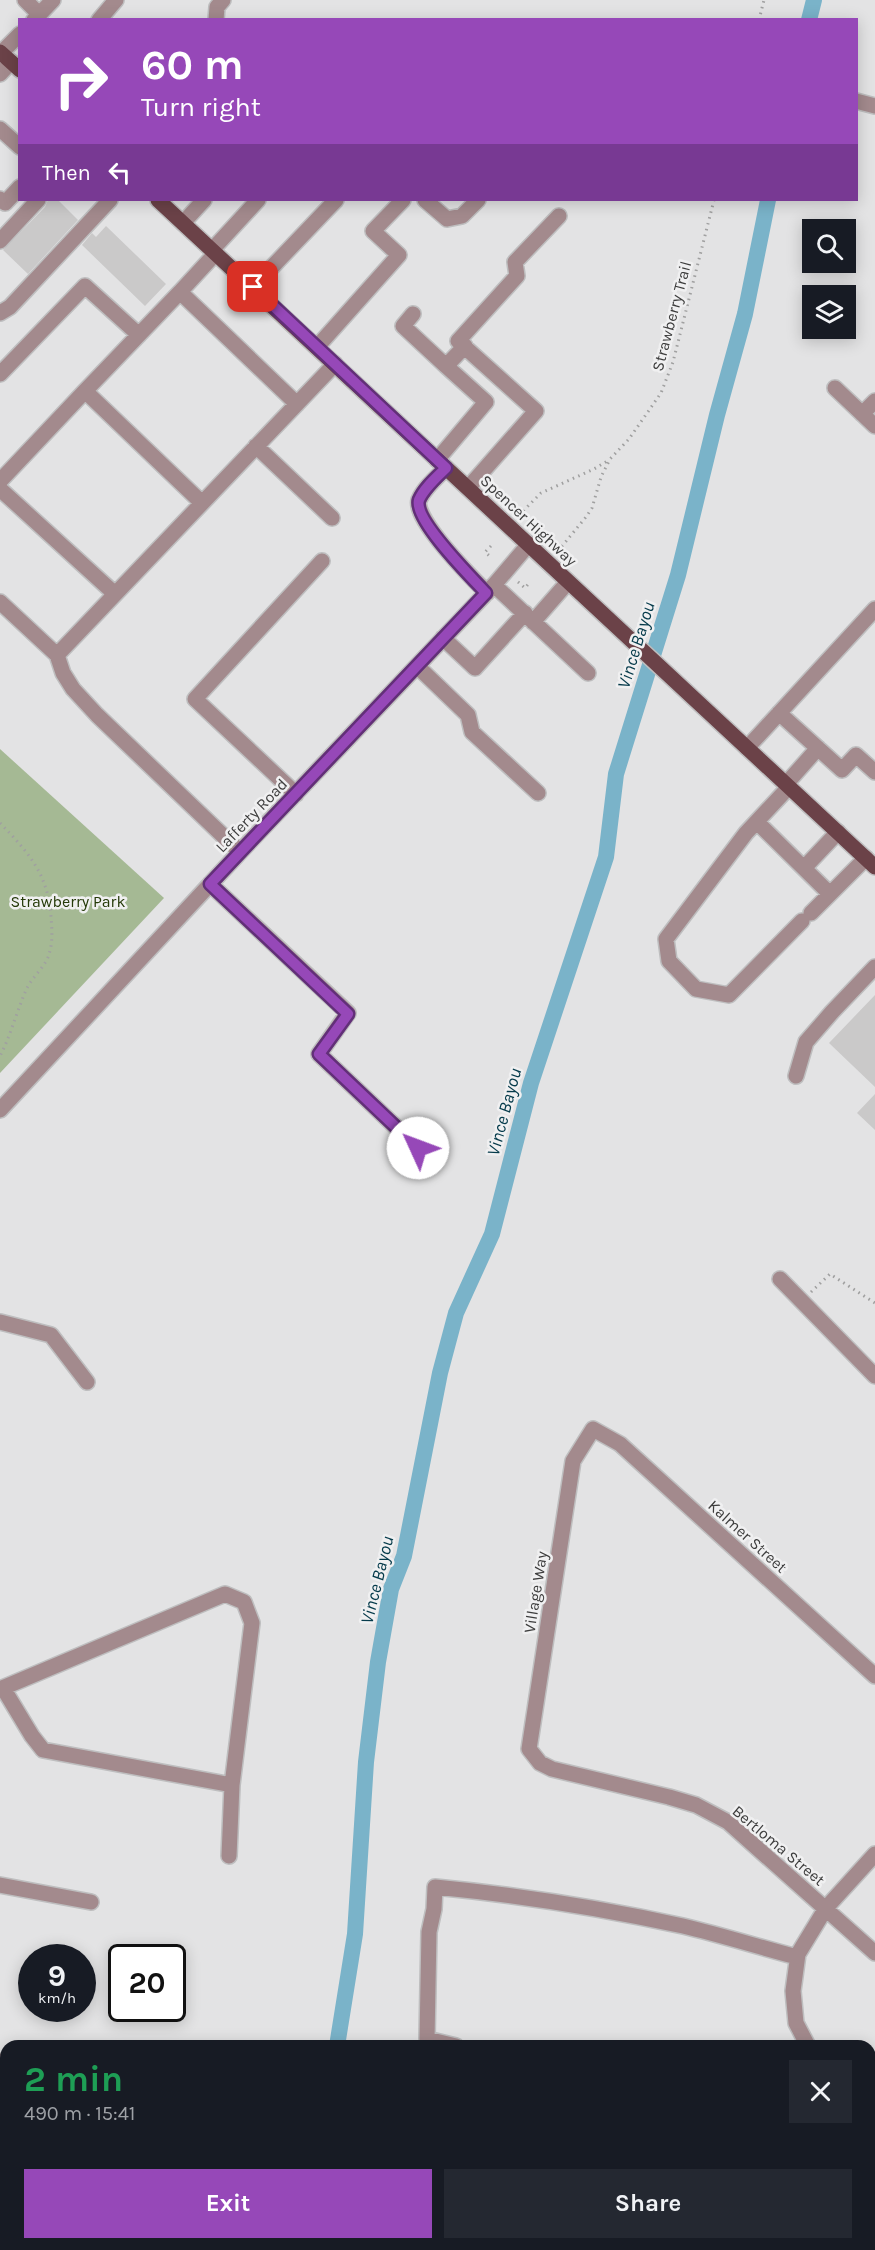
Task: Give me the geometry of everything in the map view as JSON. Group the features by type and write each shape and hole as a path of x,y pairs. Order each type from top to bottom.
{"main road":[{"name":"Spencer Highway","path":"159,201 870,862"}],"street":[{"path":"25,0 37,16 53,0"},
{"path":"101,18 116,0"},
{"path":"216,18 217,7 222,0"},
{"path":"0,74 18,38"},
{"path":"858,102 875,106"},
{"path":"0,129 18,145"},
{"path":"0,199 5,203 18,190"},
{"path":"0,241 37,201"},
{"path":"0,313 10,307 109,201"},
{"path":"183,223 203,201"},
{"path":"0,481 180,292 257,201"},
{"path":"253,287 335,201"},
{"path":"317,347 399,255 373,231 402,201"},
{"path":"426,201 447,219 462,216 477,201"},
{"path":"468,488 537,411 458,341 517,276 515,262 559,216"},
{"path":"0,375 85,286 139,335"},
{"path":"180,292 297,404"},
{"path":"413,314 403,326 486,402 424,491 418,510 461,567 529,617 588,673"},
{"path":"446,366 465,346"},
{"path":"57,655 335,364"},
{"path":"835,388 875,426"},
{"path":"85,391 202,503"},
{"path":"862,414 875,401"},
{"path":"256,446 332,518"},
{"path":"0,489 115,594"},
{"name":"Lafferty Road","path":"0,1110 240,852 490,589 529,544"},
{"path":"296,794 195,699 322,561"},
{"path":"443,638 475,668 568,582"},
{"path":"0,602 57,655 63,674 97,715 240,852"},
{"path":"747,748 875,609"},
{"path":"417,666 468,715 472,732 538,793"},
{"path":"779,713 842,770 856,755 875,772"},
{"path":"818,748 666,939 669,961 696,989 729,995 830,894 870,862"},
{"path":"757,822 830,894"},
{"path":"804,868 838,832"},
{"path":"210,884 348,1014 319,1054 418,1148"},
{"path":"796,1076 806,1042 875,967"},
{"path":"780,1279 875,1376"},
{"path":"1,1323 51,1335 87,1382"},
{"name":"Kalmer Street","path":"593,1429 620,1444 875,1676"},
{"name":"Village Way","path":"540,1763 530,1749 573,1461 593,1429"},
{"path":"229,1856 232,1785 252,1623 244,1602 225,1594 1,1689 43,1750 232,1785"},
{"name":"Bertloma Street","path":"540,1763 552,1769 669,1797 704,1809 728,1822 875,1953"},
{"path":"805,2040 796,2023 792,1991 797,1957 826,1908 875,1854"},
{"path":"0,1885 91,1902"},
{"path":"431,2040 427,2039 429,1932 434,1910 435,1887 507,1894 606,1911 685,1927 797,1957"}],"path":[{"path":"760,18 764,0"},
{"name":"Strawberry Trail","path":"610,459 629,439 661,393 673,362 714,201"},
{"path":"509,526 541,493 602,465 610,459"},
{"path":"548,563 592,508 601,477 610,459"},
{"path":"491,546 485,552 492,558"},
{"path":"518,582 525,588 530,582"},
{"path":"0,823 27,851 40,873 50,897 52,928 49,955 33,976 0,1056"},
{"path":"801,1301 830,1274 875,1303"}],"green space":[{"name":"Strawberry Park","path":"0,749 164,898 0,1073"}],"building":[{"path":"48,201 59,201 78,220 28,274 3,250 45,207"},
{"path":"106,226 166,284 145,306 82,245 92,233 96,237"},
{"path":"875,995 875,1087 829,1043"},
{"path":"875,1094 875,1130 857,1113"}],"waterway":[{"name":"Vince Bayou","path":"810,18 814,0"},
{"name":"Vince Bayou","path":"338,2040 355,1934 366,1762 378,1662 391,1589 404,1556 440,1373 456,1313 492,1234 531,1083 606,857 616,774 678,575 717,415 745,314 768,201"}],"route":[{"path":"253,287 446,468 424,491 418,510 461,567 486,593 210,884 348,1014 319,1054 418,1148"}]}
